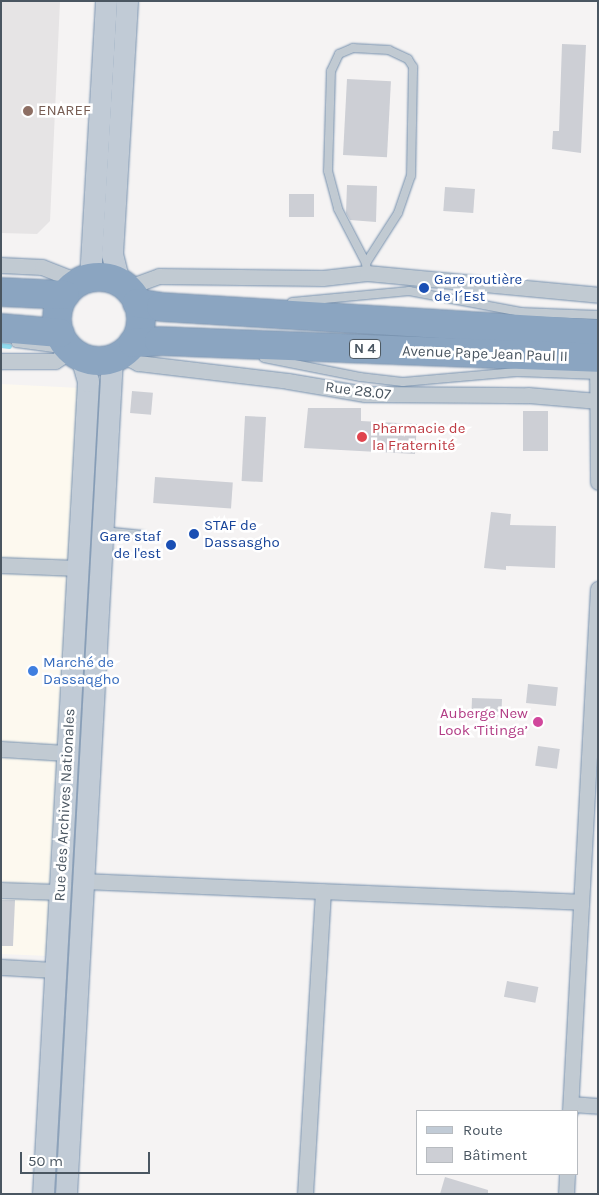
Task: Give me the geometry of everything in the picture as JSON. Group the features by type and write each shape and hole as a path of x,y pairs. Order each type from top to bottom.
{"highway":[{"name":"Avenue Pape Jean Paul II","path":"1,292 77,286 133,292 161,307 597,360"},
{"path":"71,347 58,313 77,286"},
{"path":"124,351 141,321 133,292"},
{"name":"Avenue Pape Jean Paul II","path":"6,335 71,347 99,361 124,351 159,341 597,360"}],"street":[{"path":"1,265 42,267 77,286 106,1"},
{"path":"127,1 112,254 133,292 159,276 323,278 367,268 598,295"},
{"path":"1,361 55,361 71,347"},
{"name":"Rue des Archives Nationales","path":"43,1194 88,381 71,347"},
{"name":"Rue des Archives Nationales","path":"66,1194 101,530 124,351"},
{"name":"Rue 28.07","path":"124,351 138,363 288,380 365,394 528,395 597,401"},
{"path":"597,360 598,482"},
{"path":"1,564 77,568"},
{"path":"598,588 570,1108 598,1106"},
{"path":"1,749 67,753"},
{"path":"83,881 581,902"},
{"path":"1,890 60,892"},
{"path":"305,1194 323,892"},
{"path":"1,967 56,970"},
{"path":"566,1194 567,1175"}],"lane":[{"path":"353,48 390,50 408,59 413,67 411,176 398,213 367,268 338,209 328,171 331,72 339,54 353,48"},
{"path":"1,284 77,286"},
{"path":"282,301 409,291 521,312 598,315"},
{"path":"124,351 179,352"},
{"path":"258,357 360,377 403,382 517,372 597,360"},
{"path":"101,530 143,535"}],"shaded area":[{"name":"ENAREF","path":"1,1 60,1 50,221 37,234 1,233"},
{"name":"Marché de Dassaqgho","path":"1,384 80,388 49,956 1,954"}],"building":[{"path":"562,44 586,45 581,153 552,149 553,131 559,131"},
{"path":"347,79 391,81 387,157 343,155"},
{"path":"347,185 377,186 376,222 350,220 346,213"},
{"path":"445,187 475,189 473,213 443,211"},
{"path":"289,194 314,194 314,217 289,217"},
{"path":"132,391 153,393 151,415 130,413"},
{"path":"308,408 361,408 361,421 417,424 415,454 304,448"},
{"path":"523,411 548,411 548,451 523,451"},
{"path":"245,416 266,417 263,482 242,481"},
{"path":"155,477 233,482 231,508 153,503"},
{"path":"491,512 511,514 510,525 556,526 555,568 506,566 506,570 484,568"},
{"path":"528,684 558,687 556,706 526,703"},
{"path":"472,698 502,699 501,717 471,716"},
{"path":"538,746 560,749 557,769 535,766"},
{"path":"1,900 15,900 13,946 1,946"},
{"path":"507,981 538,987 535,1003 504,997"},
{"path":"445,1177 488,1190 488,1194 440,1194"}],"waterway":[{"path":"1,345 9,346"}],"place":[{"name":"ENAREF","path":"28,111"},
{"name":"Gare routière de l´Est","path":"424,288"},
{"name":"Pharmacie de la Fraternité","path":"362,437"},
{"name":"STAF de Dassasgho","path":"194,534"},
{"name":"Gare staf de l'est","path":"171,545"},
{"name":"Marché de Dassaqgho","path":"33,671"},
{"name":"Auberge New Look ‘Titinga’","path":"538,722"}]}
